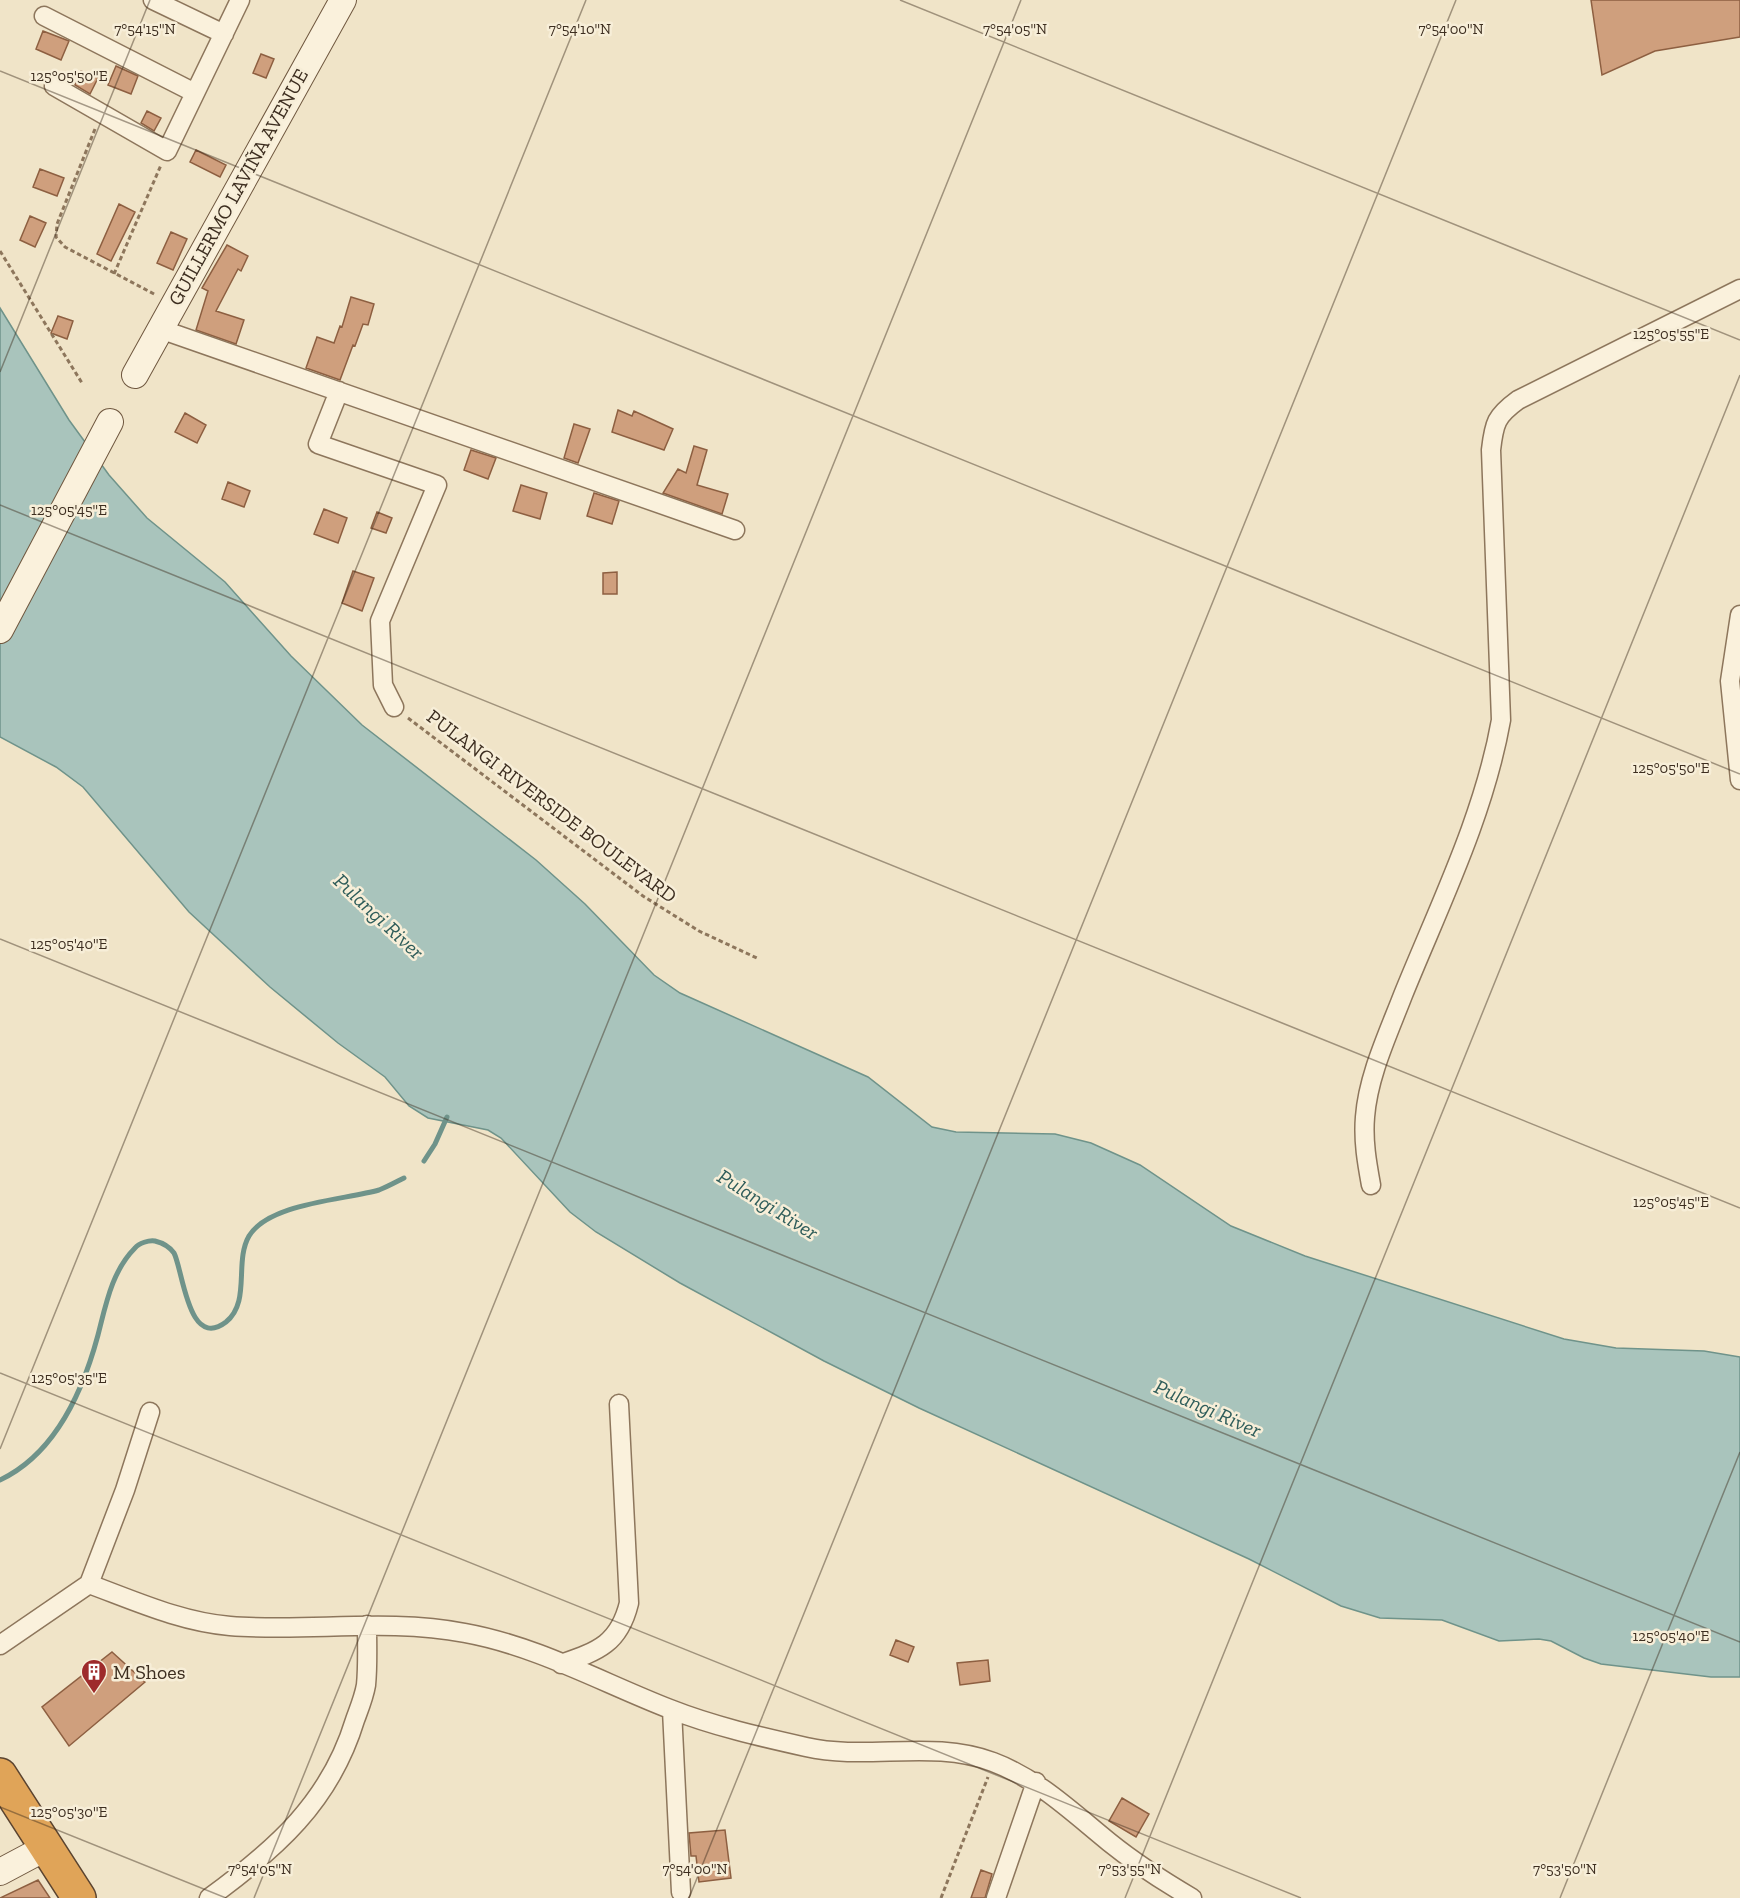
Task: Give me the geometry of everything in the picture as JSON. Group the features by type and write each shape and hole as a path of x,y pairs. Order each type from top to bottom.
{"highway":[{"path":"0,1775 79,1898"}],"street":[{"path":"153,0 224,34"},
{"path":"54,86 167,151 240,0"},
{"name":"GUILLERMO LAVIÑA AVENUE","path":"135,375 343,0"},
{"path":"44,16 195,93"},
{"path":"1371,1185 1364,1146 1365,1116 1374,1076 1391,1027 1480,803 1495,756 1501,720 1491,450 1494,428 1501,412 1518,400 1740,289"},
{"path":"159,329 735,530"},
{"path":"339,391 318,444 437,485 380,621 383,685 394,707"},
{"path":"0,630 110,422"},
{"path":"1740,615 1730,681 1740,780"},
{"path":"561,1664 599,1650 615,1635 625,1620 629,1603 619,1404"},
{"path":"0,1645 89,1584 125,1490 150,1412"},
{"path":"89,1584 200,1622 230,1626 419,1626 468,1633 506,1643 672,1710 810,1748 846,1752 932,1749 993,1762 1036,1782 1143,1868 1192,1898"},
{"path":"209,1898 252,1867 298,1824 325,1788 347,1747 366,1687 367,1625"},
{"path":"672,1710 681,1892"},
{"path":"996,1898 1036,1782"},
{"path":"0,1872 47,1847"}],"path":[{"path":"101,114 57,224 57,237 65,247 173,304"},
{"path":"114,274 167,151"},
{"path":"0,251 82,383"},
{"name":"PULANGI RIVERSIDE BOULEVARD","path":"394,707 643,896 699,931 759,958"},
{"path":"941,1898 993,1762"}],"water":[{"name":"Pulangi River","path":"0,308 69,420 109,475 147,518 225,582 291,656 362,725 536,860 585,904 654,975 680,993 868,1077 932,1127 956,1132 1055,1134 1091,1143 1140,1165 1231,1226 1305,1256 1564,1339 1616,1348 1704,1351 1740,1357 1740,1677 1711,1677 1601,1664 1551,1641 1539,1639 1499,1641 1442,1620 1380,1618 1341,1606 1249,1559 919,1408 824,1361 680,1283 596,1232 570,1212 501,1138 488,1130 428,1118 409,1106 385,1077 338,1043 270,987 189,912 83,787 56,767 0,737"}],"building":[{"path":"1591,0 1740,0 1740,37 1655,51 1602,75"},
{"path":"43,31 69,41 61,60 36,49"},
{"path":"261,54 274,59 266,78 253,73"},
{"path":"116,66 138,76 131,94 108,85"},
{"path":"81,71 98,78 90,94 75,85"},
{"path":"147,111 161,118 154,131 141,123"},
{"path":"196,150 226,165 220,177 190,162"},
{"path":"40,169 64,178 57,196 33,187"},
{"path":"119,204 135,212 111,261 97,254"},
{"path":"30,216 46,223 35,247 20,240"},
{"path":"171,232 187,239 173,270 157,263"},
{"path":"227,245 248,256 241,271 238,269 216,311 244,320 236,344 196,330 208,291 202,288"},
{"path":"351,297 374,304 368,325 363,324 340,380 306,368 317,337 334,343 340,326 342,327"},
{"path":"58,316 73,321 67,339 51,333"},
{"path":"618,410 632,416 634,411 673,429 664,450 612,432"},
{"path":"185,413 206,425 197,443 175,432"},
{"path":"574,424 590,429 578,463 564,458"},
{"path":"694,446 707,450 697,485 728,494 722,514 663,493 678,469 686,473"},
{"path":"471,450 496,458 488,479 464,470"},
{"path":"228,482 250,491 244,507 222,499"},
{"path":"521,485 547,493 540,519 513,511"},
{"path":"594,493 619,501 612,524 587,516"},
{"path":"324,509 347,518 338,543 314,534"},
{"path":"377,512 392,518 386,533 371,528"},
{"path":"353,571 374,578 362,611 342,603"},
{"path":"617,572 617,594 603,594 603,573"},
{"path":"896,1640 914,1647 908,1662 890,1655"},
{"name":"M Shoes","path":"112,1652 145,1682 69,1746 42,1707"},
{"path":"988,1660 990,1681 960,1685 957,1663"},
{"path":"1122,1798 1149,1814 1136,1837 1109,1821"},
{"path":"725,1830 731,1878 699,1882 696,1856 691,1856 689,1833"},
{"path":"981,1870 992,1874 985,1898 971,1898"},
{"path":"38,1880 50,1898 0,1898"}],"waterway":[{"path":"424,1161 435,1144 447,1117"},
{"path":"0,1480 19,1469 36,1454 64,1419 75,1399 92,1356 115,1277 137,1246 144,1242 155,1241 166,1245 174,1253 184,1290 195,1317 203,1326 213,1328 226,1322 234,1314 240,1293 245,1246 249,1236 259,1225 273,1216 308,1204 379,1190 404,1178"}],"place":[{"name":"M Shoes","path":"94,1695"}]}
